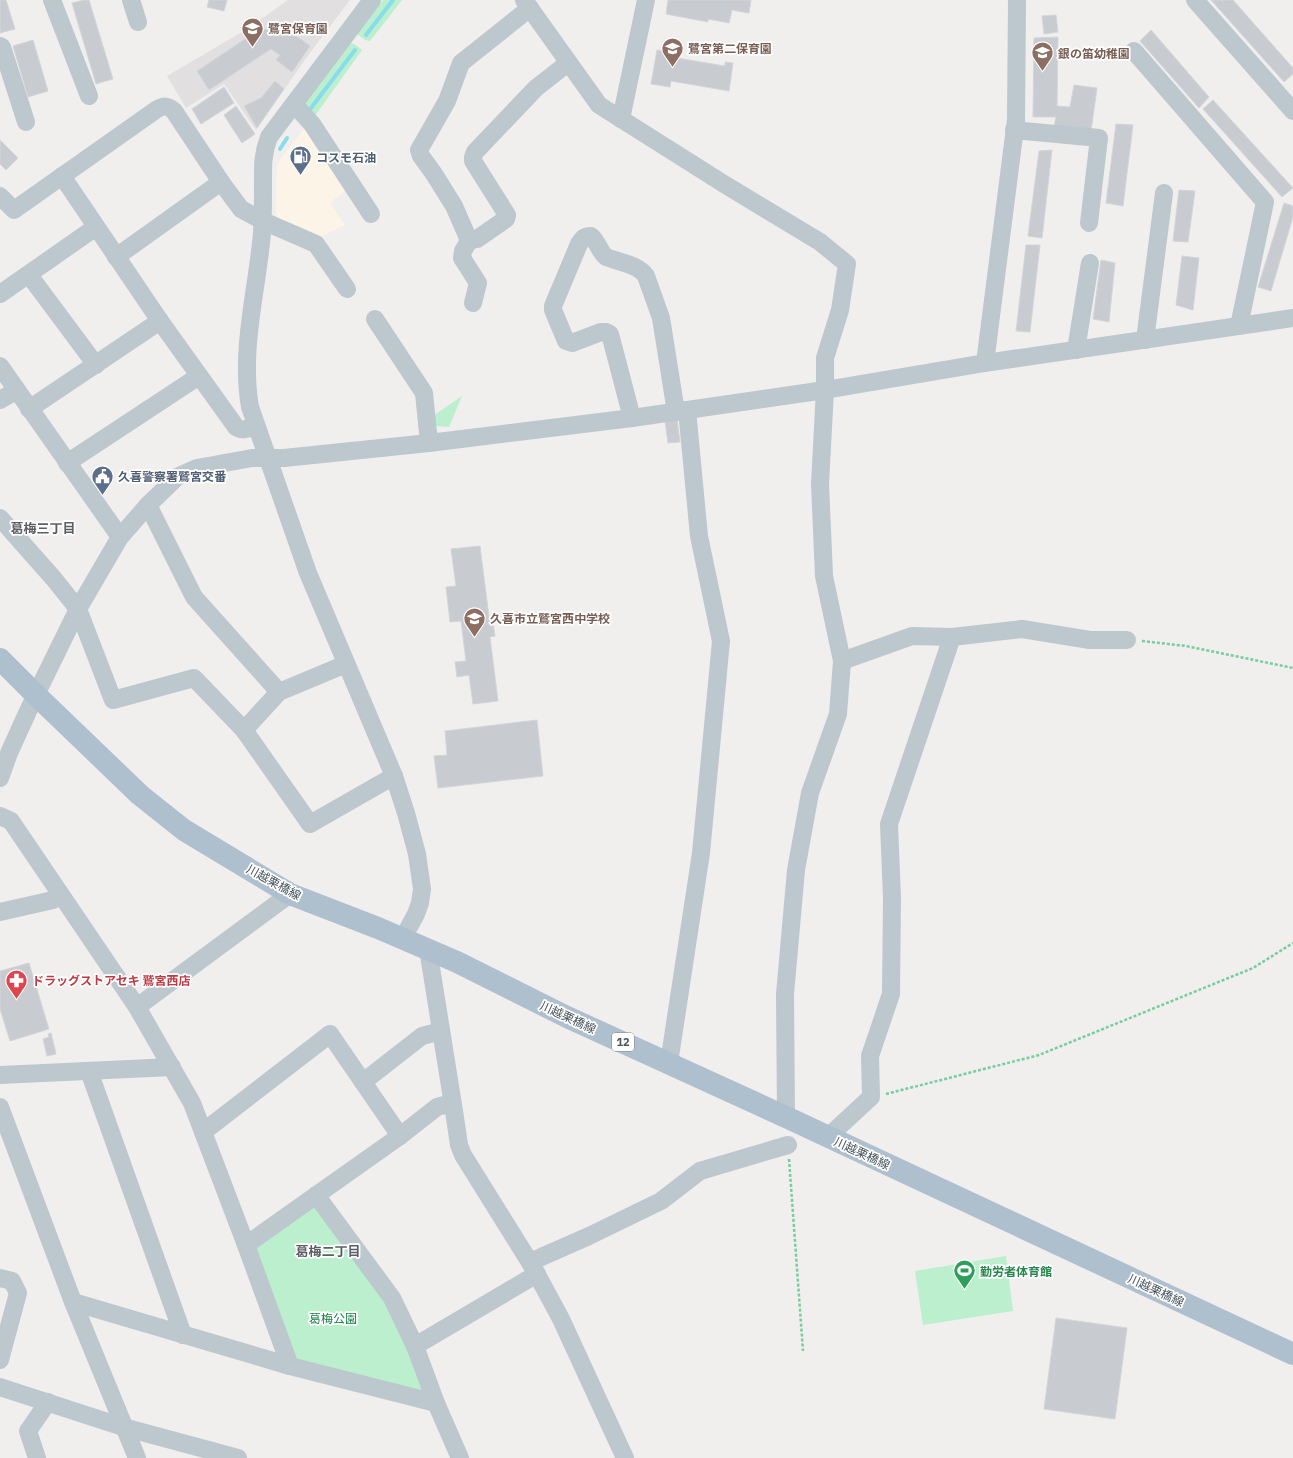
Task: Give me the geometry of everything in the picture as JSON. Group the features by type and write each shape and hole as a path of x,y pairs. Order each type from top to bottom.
{"main road":[{"name":"川越栗橋線","path":"0,659 140,795 184,830 290,894 403,938 457,962 567,1017 786,1117 1293,1354"}],"street":[{"path":"52,0 89,96"},
{"path":"131,0 138,22"},
{"path":"372,0 269,137 265,147 263,160 263,221 247,354 247,392 256,426 308,573 394,776 406,813 417,854 422,889 420,903 416,914 403,938"},
{"path":"621,119 646,0"},
{"path":"985,363 1016,120 1017,0"},
{"path":"1195,0 1293,111"},
{"path":"568,63 536,88 475,152 473,161 507,215 506,219 476,239 472,240 468,238 454,206 421,156 419,150 448,101 460,63 527,4 599,105 724,184 820,242 847,264 840,310 825,358 825,390 820,484 824,576 842,661 838,714 810,793 796,870 785,994 786,1117"},
{"path":"0,46 2,47 26,122"},
{"path":"1134,51 1266,202 1239,326"},
{"path":"294,104 312,124 371,214"},
{"path":"0,196 14,210 160,107 170,107 220,182 241,209 263,221 316,244 347,289"},
{"path":"1014,130 1099,138 1089,223"},
{"path":"62,176 160,321 236,427 240,430 246,430 256,426"},
{"path":"116,257 220,182"},
{"path":"1145,340 1164,193"},
{"path":"0,294 96,227"},
{"path":"632,418 610,334 601,332 569,343 566,341 553,310 553,306 579,244 587,236 594,238 606,258 642,271 646,276 662,322 681,411 699,536 721,641 701,853 669,1063"},
{"path":"470,239 462,251 462,258 478,283 473,303"},
{"path":"1076,350 1090,263"},
{"path":"29,275 96,365"},
{"path":"0,778 4,751 36,695 78,609 120,537 148,505 177,477 197,468 252,458 284,458 430,443 632,418 825,390 985,363 1293,318"},
{"path":"375,319 424,393 430,443"},
{"path":"30,409 160,321"},
{"path":"0,366 120,537"},
{"path":"67,463 199,376"},
{"path":"0,400 17,390"},
{"path":"148,505 194,597 279,692"},
{"path":"0,518 54,579 78,609 113,700 194,678 244,730 310,824 394,776"},
{"path":"842,661 912,636 952,637 1022,629 1090,640 1127,640"},
{"path":"828,1137 872,1097 870,1056 891,994 892,898 889,824 952,637"},
{"path":"244,730 279,692 346,664"},
{"path":"0,816 11,821 137,1007 192,1103 290,1366"},
{"path":"137,1007 290,894"},
{"path":"0,912 52,900 60,895"},
{"path":"428,949 459,1145 466,1162 533,1268 561,1319 625,1458"},
{"path":"363,1082 422,1036 441,1031"},
{"path":"203,1132 330,1034 400,1136"},
{"path":"0,1075 172,1067"},
{"path":"89,1071 184,1335"},
{"path":"246,1245 400,1136 437,1107 452,1103"},
{"path":"0,1107 73,1302 137,1458"},
{"path":"415,1346 533,1268 589,1236 661,1201 700,1171 788,1145"},
{"path":"316,1195 392,1298 415,1346 436,1403 460,1458"},
{"path":"0,1278 12,1281 18,1292 0,1360"},
{"path":"73,1302 290,1366 436,1403"},
{"path":"0,1387 123,1427 238,1458"},
{"path":"36,1458 28,1431 48,1402"}],"path":[{"path":"1127,640 1186,646 1293,668"},
{"path":"872,1097 1039,1055 1253,968 1293,943"},
{"path":"788,1145 803,1352"}],"shaded area":[{"path":"288,0 350,0 304,61 256,130 224,84 186,108 167,76 247,29"},
{"path":"307,125 349,187 330,203 345,225 320,237 276,220 277,166 282,157"}],"green space":[{"path":"383,0 402,0 370,41 365,40 357,34"},
{"path":"350,43 362,50 314,117 303,106"},
{"path":"462,396 449,427 433,426 433,416"},
{"name":"葛梅公園","path":"315,1204 386,1304 408,1349 424,1395 294,1362 252,1247"},
{"name":"勤労者体育館","path":"1006,1256 1013,1311 923,1325 915,1271"}],"building":[{"path":"0,0 6,0 15,29 0,33"},
{"path":"89,0 113,79 96,84 72,3"},
{"path":"209,0 227,0 224,11 207,7"},
{"path":"668,0 751,0 749,13 732,10 729,23 708,19 708,22 666,14"},
{"path":"1211,0 1233,0 1293,68 1293,74 1284,82"},
{"path":"1056,15 1058,32 1044,34 1042,16"},
{"path":"260,29 278,31 284,35 288,30 310,46 292,72 276,60 280,55 271,49 209,90 197,71"},
{"path":"1151,30 1209,97 1199,108 1140,41"},
{"path":"1058,37 1057,106 1070,107 1074,85 1097,88 1091,131 1054,126 1056,117 1033,117 1034,38"},
{"path":"33,40 48,91 28,97 13,46"},
{"path":"657,50 672,52 671,57 725,66 725,62 733,63 729,91 671,81 670,87 651,84"},
{"path":"275,81 284,89 257,128 244,106 261,98"},
{"path":"224,87 234,103 201,124 192,109"},
{"path":"1213,100 1293,188 1282,197 1203,109"},
{"path":"236,106 255,134 242,143 224,115"},
{"path":"1116,124 1133,125 1123,206 1106,203"},
{"path":"0,140 18,158 6,170 0,164"},
{"path":"1052,150 1042,238 1028,236 1039,151"},
{"path":"1179,190 1195,191 1188,242 1173,241"},
{"path":"1284,203 1293,206 1293,217 1271,291 1258,287"},
{"path":"1026,245 1040,245 1030,332 1016,331"},
{"path":"1182,256 1199,258 1193,310 1176,305"},
{"path":"1101,260 1115,263 1109,322 1093,319"},
{"path":"677,419 680,442 668,443 665,421"},
{"path":"480,546 489,617 492,616 495,636 490,637 498,701 473,704 469,675 457,677 455,662 466,661 461,621 450,622 446,587 456,586 451,549"},
{"path":"537,720 543,776 438,788 434,756 447,755 445,731"},
{"path":"29,963 49,1029 10,1041 0,1009 0,971"},
{"path":"51,1033 56,1054 47,1056 43,1039 49,1037 48,1034"},
{"path":"1056,1318 1127,1328 1115,1419 1044,1409"}],"waterway":[{"path":"366,35 393,0"},
{"path":"311,108 355,50"},
{"path":"280,149 287,138"}],"place":[{"name":"鷺宮保育園","path":"253,48"},
{"name":"鷺宮第二保育園","path":"672,68"},
{"name":"銀の笛幼稚園","path":"1042,72"},
{"name":"コスモ石油","path":"301,176"},
{"name":"久喜警察署鷲宮交番","path":"103,496"},
{"name":"久喜市立鷲宮西中学校","path":"474,638"},
{"name":"ドラッグストアセキ 鷲宮西店","path":"17,1000"},
{"name":"勤労者体育館","path":"964,1290"}],"district":[{"name":"葛梅三丁目","path":"43,528"},
{"name":"葛梅二丁目","path":"328,1251"}]}
